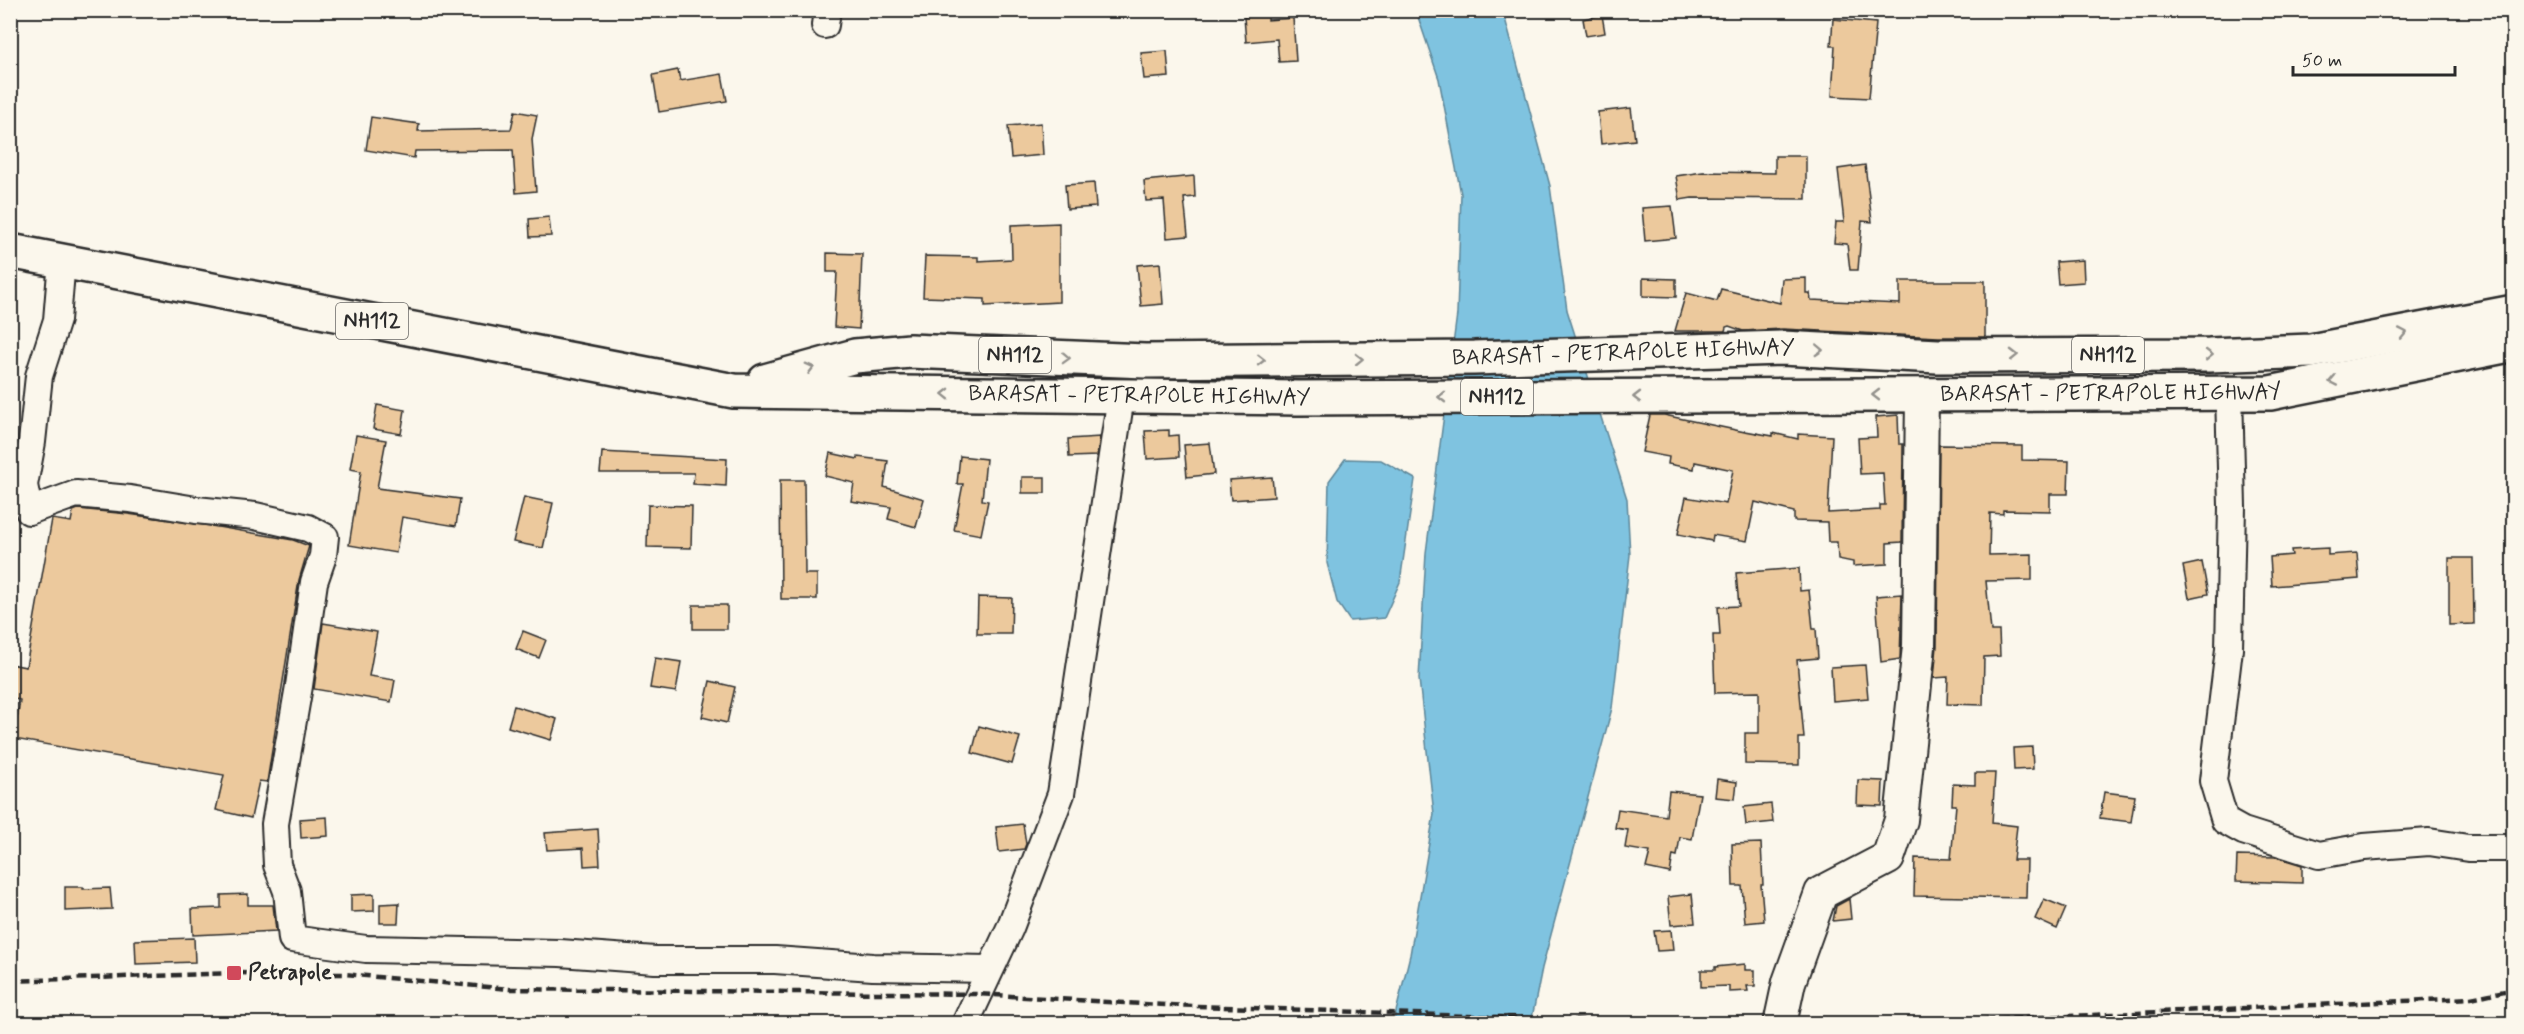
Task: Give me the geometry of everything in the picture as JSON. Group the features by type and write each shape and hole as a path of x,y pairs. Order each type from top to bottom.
{"highway":[{"name":"BARASAT - PETRAPOLE HIGHWAY","path":"10,250 734,391 1298,398 2270,393 2514,344"},
{"name":"BARASAT - PETRAPOLE HIGHWAY","path":"734,391 855,356 910,351 1145,361 1698,352 1782,348 1938,356 2209,355 2311,351 2514,312"}],"main road":[{"path":"1780,1023 1789,982 1821,893 1888,858 1901,820 1919,646 1922,395"}],"street":[{"path":"62,260 57,320 39,376 32,442 24,485 29,511 76,494 255,516 308,528 325,537 323,556 314,582 275,824 278,866 287,891 292,939 366,949 560,952 655,960 775,960 873,967 990,969"},
{"path":"2229,393 2232,506 2230,639 2213,781 2225,821 2243,831 2319,855 2364,847 2429,842 2468,848 2514,848"},
{"path":"965,1023 1010,928 1061,794 1121,396"}],"water":[{"path":"1416,11 1503,11 1550,186 1567,310 1627,499 1630,555 1612,708 1542,968 1531,1023 1393,1024 1410,955 1434,814 1419,679 1426,553 1457,314 1461,194 1439,79"},
{"path":"1345,459 1381,460 1415,479 1400,582 1384,618 1350,621 1337,602 1327,563 1329,481"}],"building":[{"path":"1268,15 1268,20 1293,18 1296,61 1279,62 1277,39 1246,42 1244,17"},
{"path":"1602,15 1605,33 1586,36 1583,19"},
{"path":"1833,19 1876,23 1869,98 1832,96 1835,46 1831,46"},
{"path":"1167,51 1169,77 1144,79 1141,53"},
{"path":"678,70 680,81 722,74 727,101 659,112 653,75"},
{"path":"1631,108 1635,140 1601,144 1598,112"},
{"path":"515,111 537,115 532,139 536,191 516,193 513,150 415,151 414,158 366,150 371,117 419,124 418,131 511,129"},
{"path":"1041,123 1043,155 1011,158 1008,126"},
{"path":"1775,156 1806,156 1806,199 1692,198 1680,200 1676,176 1703,172 1775,173"},
{"path":"1865,165 1872,222 1862,221 1858,270 1850,270 1847,244 1834,243 1836,222 1844,222 1838,169"},
{"path":"1194,176 1195,197 1184,198 1188,236 1167,238 1164,200 1146,201 1144,181"},
{"path":"1094,183 1096,207 1067,209 1065,185"},
{"path":"1672,206 1676,238 1645,241 1642,208"},
{"path":"549,217 551,236 530,237 529,219"},
{"path":"1059,223 1059,302 985,306 985,299 923,297 925,256 978,257 978,261 1012,259 1011,225"},
{"path":"827,253 862,254 859,329 834,327 837,272 827,272"},
{"path":"2083,260 2084,282 2058,284 2056,262"},
{"path":"1160,263 1163,304 1141,306 1137,265"},
{"path":"1643,278 1676,279 1676,297 1643,296"},
{"path":"1806,278 1806,293 1810,293 1811,300 1900,304 1900,281 1985,281 1985,337 1938,337 1783,329 1743,331 1729,326 1725,331 1675,331 1686,293 1717,301 1721,289 1780,303 1782,279"},
{"path":"377,405 405,410 401,434 373,429"},
{"path":"1650,415 1664,415 1745,432 1773,436 1773,433 1798,439 1798,434 1832,436 1828,513 1880,510 1880,505 1885,505 1883,473 1860,474 1858,438 1877,437 1876,417 1898,415 1899,444 1903,444 1902,542 1887,543 1887,564 1853,566 1853,562 1838,559 1837,542 1828,542 1827,522 1794,521 1794,512 1755,502 1747,541 1713,535 1712,541 1678,534 1686,497 1726,504 1733,470 1695,462 1694,469 1668,464 1669,457 1642,452"},
{"path":"1169,430 1169,436 1178,435 1179,457 1147,459 1145,431"},
{"path":"356,435 386,440 377,488 460,499 456,526 402,517 396,553 349,545 361,471 350,469"},
{"path":"1100,437 1097,456 1069,457 1068,439"},
{"path":"1210,443 1214,474 1187,477 1184,445"},
{"path":"1939,445 2022,446 2022,460 2069,461 2068,494 2050,494 2050,511 2003,510 2003,514 1990,513 1989,555 2032,554 2032,580 1986,581 1991,631 1999,631 2000,656 1984,657 1983,705 1947,704 1948,677 1934,678 1937,646"},
{"path":"602,452 727,459 726,486 693,484 694,473 600,473"},
{"path":"830,453 858,459 858,457 888,461 884,487 924,499 916,527 888,519 891,507 851,501 854,483 825,476"},
{"path":"960,456 986,459 982,500 988,501 981,535 954,530 963,484 957,484"},
{"path":"1022,477 1045,477 1045,493 1022,493"},
{"path":"1272,477 1274,497 1231,500 1229,480"},
{"path":"780,480 804,480 805,574 817,574 817,599 781,599"},
{"path":"524,497 553,503 543,548 513,542"},
{"path":"648,505 692,506 691,548 647,547"},
{"path":"78,509 218,527 293,540 309,546 299,580 267,782 259,781 251,818 216,810 224,775 14,739 20,700 10,698 10,664 26,667 52,519 71,522 73,511"},
{"path":"2328,548 2328,555 2357,553 2359,579 2272,586 2270,557 2292,555 2291,550"},
{"path":"2449,558 2473,558 2474,624 2449,625"},
{"path":"2202,562 2208,594 2189,598 2183,566"},
{"path":"1799,568 1800,591 1809,590 1813,629 1816,629 1818,658 1797,660 1804,738 1799,738 1799,765 1745,764 1745,733 1759,733 1759,692 1715,693 1713,635 1720,635 1718,607 1739,606 1736,573"},
{"path":"1902,594 1900,659 1881,662 1876,596"},
{"path":"978,597 1012,598 1011,634 977,634"},
{"path":"693,605 727,605 727,629 693,629"},
{"path":"323,623 377,632 369,676 395,680 391,702 314,689"},
{"path":"523,631 546,640 539,658 516,649"},
{"path":"655,658 681,662 676,692 650,688"},
{"path":"1865,665 1868,698 1833,701 1831,667"},
{"path":"710,681 735,687 727,723 702,717"},
{"path":"514,706 557,719 551,740 508,727"},
{"path":"979,726 1020,737 1012,764 972,753"},
{"path":"2032,747 2033,769 2014,770 2013,748"},
{"path":"1975,773 1995,773 1992,823 2017,826 2013,860 2027,860 2026,898 1914,896 1915,858 1951,859 1956,805 1952,805 1953,784 1975,785"},
{"path":"1717,779 1737,782 1735,799 1715,797"},
{"path":"1858,780 1883,781 1882,806 1857,805"},
{"path":"1669,791 1700,794 1692,839 1680,837 1677,856 1673,855 1670,873 1646,868 1650,852 1625,848 1628,830 1615,828 1618,809 1666,816"},
{"path":"2104,792 2135,796 2131,822 2100,818"},
{"path":"1771,804 1773,822 1746,825 1744,807"},
{"path":"327,817 328,836 301,838 300,819"},
{"path":"1023,824 1026,844 1024,849 999,852 996,827"},
{"path":"598,829 600,865 584,866 583,848 547,850 545,833"},
{"path":"1761,843 1764,921 1745,923 1742,886 1733,886 1732,844"},
{"path":"2237,856 2276,857 2302,865 2302,883 2236,881"},
{"path":"65,887 110,888 112,909 65,911"},
{"path":"248,894 248,905 273,905 276,931 193,935 192,909 221,908 221,895"},
{"path":"374,894 374,911 351,912 351,895"},
{"path":"1692,894 1695,923 1671,925 1668,897"},
{"path":"1849,899 1851,919 1833,921 1836,906"},
{"path":"2044,899 2066,908 2057,929 2035,919"},
{"path":"399,903 398,923 380,923 380,904"},
{"path":"1671,930 1673,950 1657,951 1654,931"},
{"path":"194,938 195,962 136,964 135,940"},
{"path":"1745,964 1745,970 1755,970 1755,986 1747,986 1748,991 1729,992 1729,986 1701,987 1701,970 1715,970 1715,967"}],"railway":[{"path":"10,981 234,973 344,974 509,989 978,994 1141,1004 1688,1024"},
{"path":"1890,1024 2471,998 2514,989"}],"place":[{"name":"Petrapole","path":"234,973"}]}
